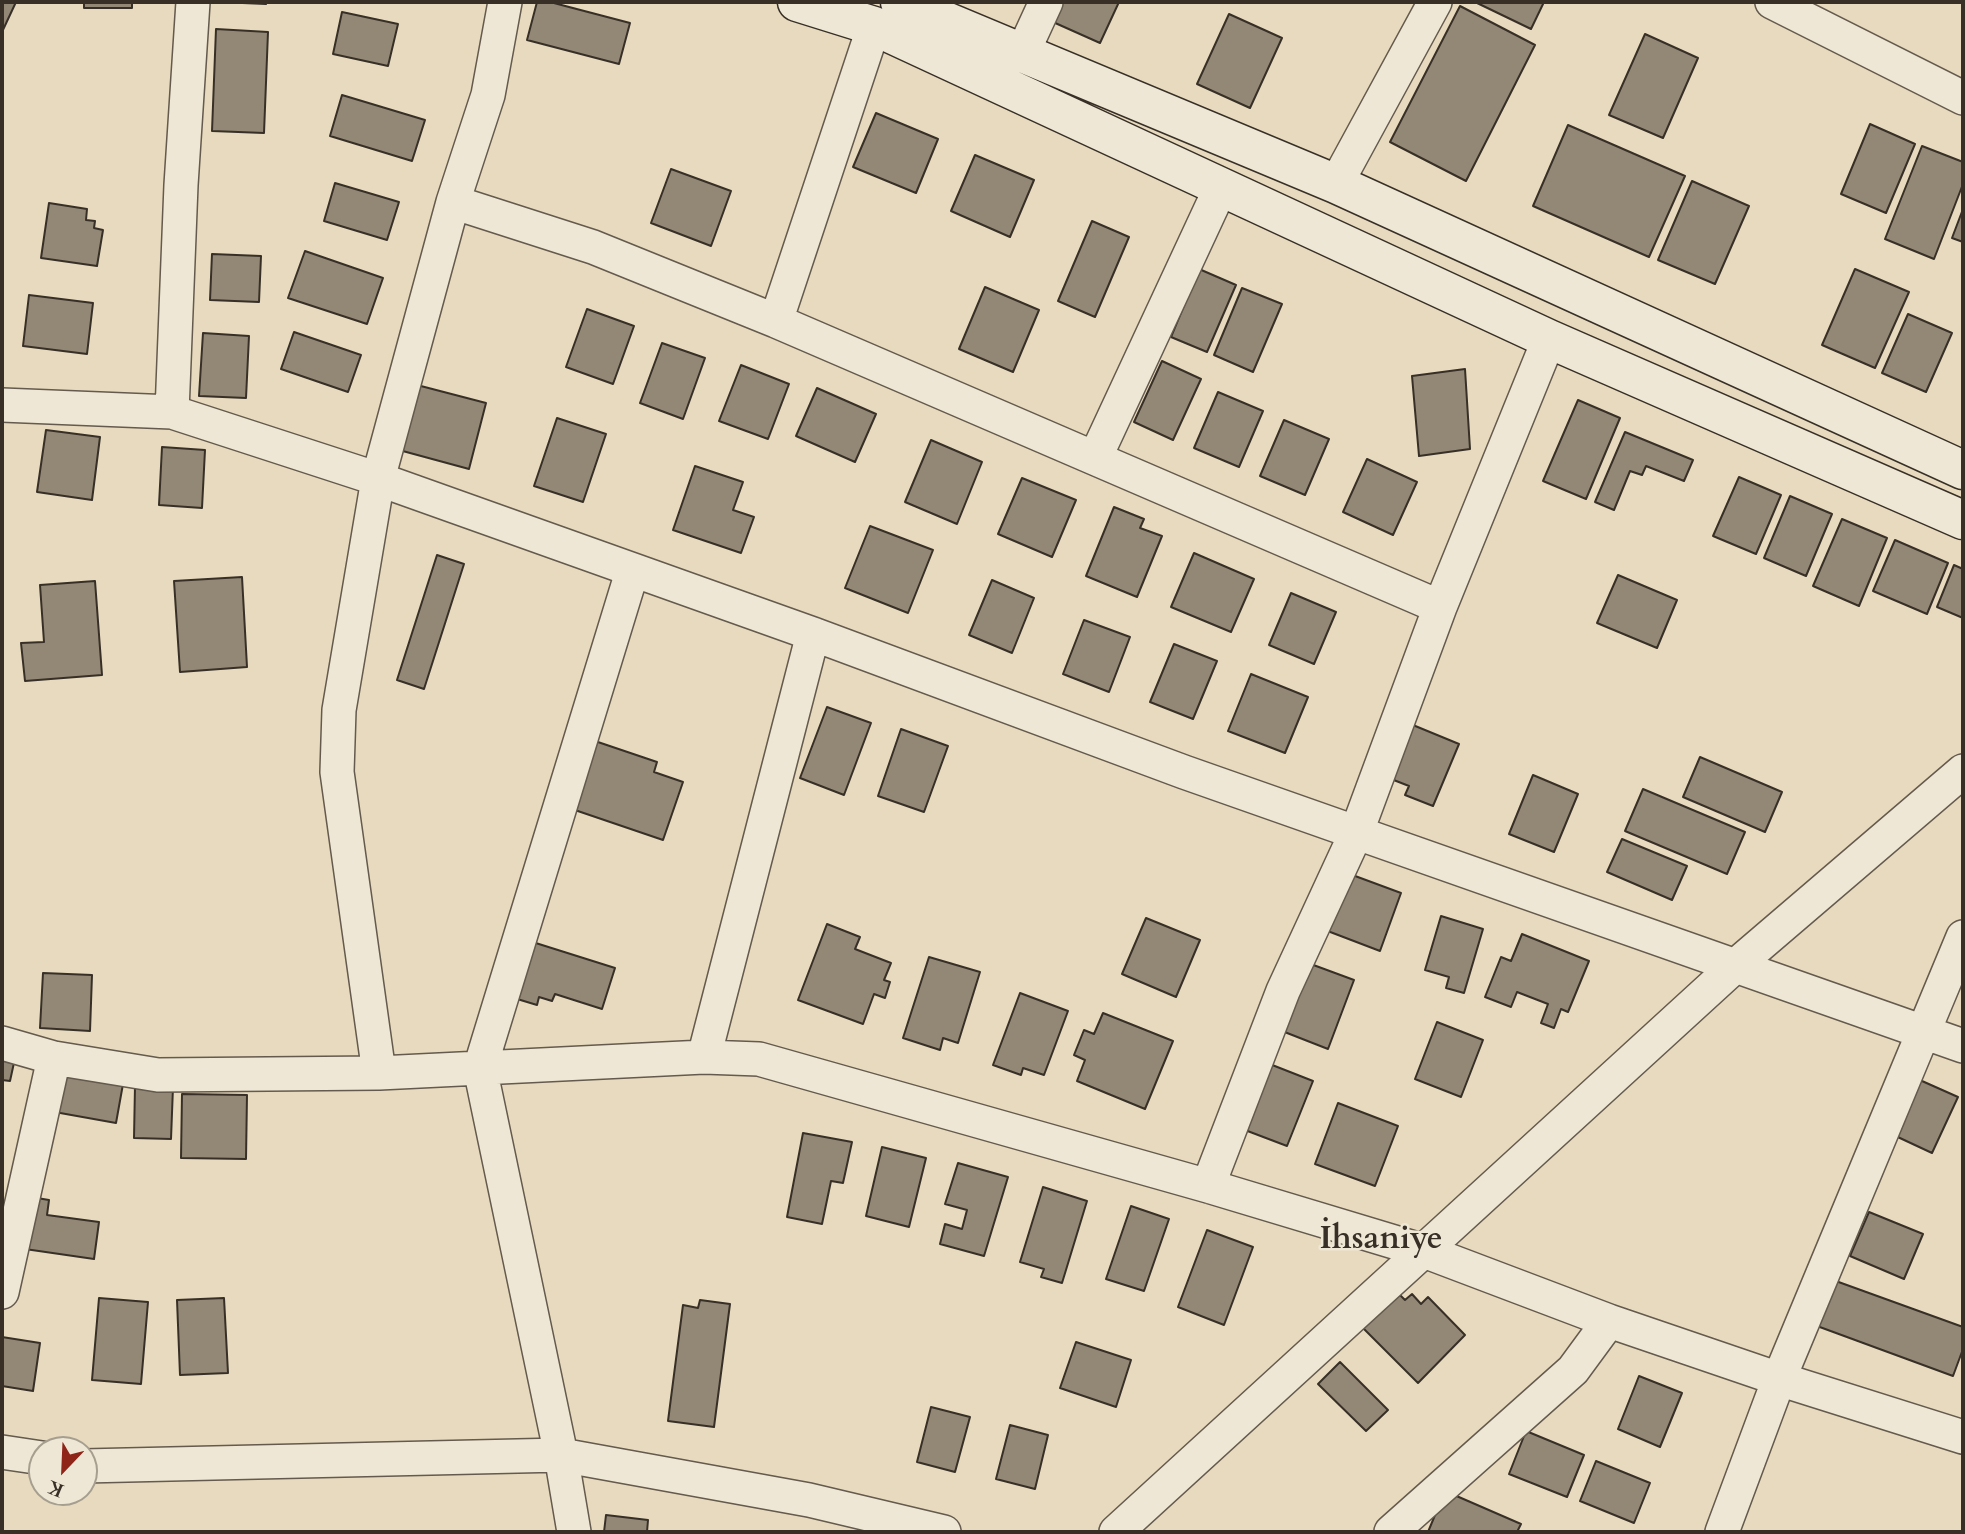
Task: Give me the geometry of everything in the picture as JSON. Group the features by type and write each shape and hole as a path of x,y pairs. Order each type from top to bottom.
{"main road":[{"path":"797,2 887,14 1023,52 1335,184 1963,470"},
{"path":"887,14 1221,187 1549,339 1963,520"}],"street":[{"path":"172,411 181,185 193,2"},
{"path":"379,1073 337,772 342,687 378,479 453,202 488,95 505,2"},
{"path":"1023,52 1046,2"},
{"path":"1335,184 1436,2"},
{"path":"1772,2 1963,98"},
{"path":"776,321 887,14"},
{"path":"1095,458 1221,187"},
{"path":"453,202 593,247 776,321 1440,607"},
{"path":"1208,1186 1283,990 1357,831 1440,607 1549,339"},
{"path":"2,405 172,411 378,479 632,572 813,634 1008,708 1963,1046"},
{"path":"574,1532 561,1455 480,1068 632,572"},
{"path":"704,1057 813,634"},
{"path":"1116,1532 1734,967 1963,771"},
{"path":"1722,1532 1779,1378 1963,937"},
{"path":"2,1043 54,1058 158,1074 379,1073 704,1057 759,1059 1208,1186 1424,1251 1609,1321 1963,1437"},
{"path":"2,1292 54,1058"},
{"path":"1391,1532 1573,1370 1609,1321"},
{"path":"2,1452 28,1456"},
{"path":"98,1466 561,1455 809,1500 944,1532"}],"building":[{"path":"2,2 16,2 2,32"},
{"path":"84,2 132,2 132,8 84,8"},
{"path":"219,2 267,2 266,4"},
{"path":"537,2 550,2 630,23 619,64 527,40"},
{"path":"1051,2 1119,2 1100,43 1044,18"},
{"path":"1475,2 1544,2 1531,29"},
{"path":"1460,6 1535,45 1466,181 1390,142"},
{"path":"342,12 398,24 388,66 333,54"},
{"path":"1229,14 1282,38 1250,108 1197,84"},
{"path":"216,29 268,32 264,133 212,131"},
{"path":"1645,34 1698,58 1663,138 1609,115"},
{"path":"342,95 425,120 412,161 330,136"},
{"path":"876,113 938,139 916,193 853,167"},
{"path":"1870,124 1915,144 1886,213 1841,194"},
{"path":"1568,125 1685,176 1649,257 1533,206"},
{"path":"1922,146 1963,162 1963,184 1934,259 1885,239"},
{"path":"975,155 1034,180 1010,237 951,211"},
{"path":"671,169 731,191 711,246 651,223"},
{"path":"1692,181 1749,206 1715,284 1658,260"},
{"path":"335,183 399,202 387,240 324,221"},
{"path":"49,203 87,209 86,220 95,221 94,228 103,230 97,266 41,258"},
{"path":"1963,209 1963,242 1952,238"},
{"path":"1092,221 1129,237 1095,317 1058,301"},
{"path":"305,251 383,278 367,324 288,298"},
{"path":"212,254 261,256 259,302 210,300"},
{"path":"1199,269 1236,285 1207,352 1171,337"},
{"path":"1855,269 1909,292 1875,368 1822,345"},
{"path":"985,287 1039,310 1013,372 959,349"},
{"path":"1242,288 1282,304 1253,372 1214,355"},
{"path":"29,295 93,303 87,354 23,346"},
{"path":"587,309 634,326 613,384 566,367"},
{"path":"1908,314 1952,333 1926,392 1882,373"},
{"path":"294,332 361,355 348,392 281,369"},
{"path":"203,333 249,336 246,398 199,396"},
{"path":"662,343 705,358 683,419 640,403"},
{"path":"1162,361 1201,379 1173,440 1134,422"},
{"path":"741,365 789,384 768,439 719,421"},
{"path":"1465,369 1470,449 1419,456 1412,376"},
{"path":"417,385 486,403 469,469 399,450"},
{"path":"817,388 876,414 855,462 796,436"},
{"path":"1218,392 1263,411 1239,467 1194,448"},
{"path":"1578,400 1620,418 1586,499 1543,481"},
{"path":"557,418 606,434 583,502 534,486"},
{"path":"1284,420 1329,439 1305,495 1260,476"},
{"path":"46,430 100,437 92,500 37,492"},
{"path":"1625,432 1693,460 1684,481 1646,466 1642,475 1630,471 1614,510 1595,502"},
{"path":"931,440 982,462 957,524 905,502"},
{"path":"162,447 205,450 202,508 159,505"},
{"path":"1367,459 1417,482 1393,535 1343,512"},
{"path":"695,466 743,482 733,510 754,517 741,553 673,530"},
{"path":"1739,477 1781,495 1756,554 1713,536"},
{"path":"1022,478 1076,500 1052,557 998,534"},
{"path":"1790,496 1832,514 1806,576 1764,558"},
{"path":"1114,507 1144,519 1140,528 1162,536 1137,597 1086,576"},
{"path":"1842,519 1887,538 1859,606 1813,586"},
{"path":"870,526 933,550 908,613 845,588"},
{"path":"1895,540 1948,563 1927,614 1873,591"},
{"path":"1194,553 1254,579 1231,632 1171,607"},
{"path":"437,555 464,564 424,689 397,680"},
{"path":"1954,565 1963,569 1963,618 1937,607"},
{"path":"1618,575 1677,600 1657,648 1597,623"},
{"path":"242,577 247,667 180,672 174,581"},
{"path":"992,580 1034,598 1012,653 969,635"},
{"path":"95,581 102,675 25,681 21,643 44,642 40,585"},
{"path":"1291,593 1336,612 1314,664 1269,645"},
{"path":"1084,620 1130,637 1109,692 1063,674"},
{"path":"1174,644 1217,661 1193,719 1150,702"},
{"path":"1251,674 1308,697 1285,753 1228,731"},
{"path":"827,707 871,723 844,795 800,778"},
{"path":"1408,723 1459,744 1433,806 1405,795 1409,786 1386,777"},
{"path":"901,729 948,746 924,812 878,796"},
{"path":"589,739 657,762 654,772 683,782 663,840 566,807"},
{"path":"1700,757 1782,792 1765,832 1683,797"},
{"path":"1533,775 1578,794 1554,852 1509,834"},
{"path":"1643,789 1745,832 1727,874 1625,831"},
{"path":"1622,839 1687,866 1672,900 1607,872"},
{"path":"1347,873 1401,893 1380,951 1325,930"},
{"path":"1441,916 1483,929 1464,993 1446,988 1449,977 1425,970"},
{"path":"1146,918 1200,940 1176,997 1122,974"},
{"path":"827,924 860,937 855,949 891,963 884,980 890,982 885,998 874,994 863,1024 798,1000"},
{"path":"1522,934 1589,961 1568,1012 1561,1009 1554,1028 1541,1023 1548,1004 1517,992 1511,1007 1485,997 1501,957 1511,961"},
{"path":"523,939 615,968 602,1009 555,994 552,1001 539,997 537,1005 504,995"},
{"path":"929,957 980,972 958,1043 943,1038 940,1050 903,1038"},
{"path":"1308,963 1354,980 1328,1049 1282,1031"},
{"path":"43,973 92,975 90,1031 40,1028"},
{"path":"1020,993 1068,1011 1044,1075 1023,1068 1021,1075 993,1065"},
{"path":"1103,1013 1173,1041 1145,1109 1077,1081 1085,1060 1074,1055 1084,1030 1094,1034"},
{"path":"1437,1022 1483,1040 1461,1097 1415,1079"},
{"path":"2,1046 17,1049 10,1081 2,1080"},
{"path":"1262,1061 1313,1081 1287,1146 1237,1127"},
{"path":"56,1072 123,1084 116,1123 49,1111"},
{"path":"1913,1077 1958,1097 1932,1153 1887,1132"},
{"path":"135,1086 173,1087 171,1139 134,1138"},
{"path":"182,1094 247,1095 246,1159 181,1158"},
{"path":"1338,1103 1398,1126 1375,1186 1315,1164"},
{"path":"803,1133 852,1142 843,1183 831,1181 822,1224 787,1217"},
{"path":"882,1147 926,1158 909,1227 866,1216"},
{"path":"958,1163 1008,1177 984,1256 940,1244 945,1224 962,1229 967,1210 945,1204"},
{"path":"1043,1187 1087,1201 1062,1283 1041,1277 1044,1269 1020,1262"},
{"path":"25,1196 49,1200 47,1215 99,1222 94,1259 18,1248"},
{"path":"1131,1206 1169,1219 1144,1291 1106,1279"},
{"path":"1869,1212 1923,1234 1904,1279 1850,1256"},
{"path":"1207,1230 1253,1247 1224,1325 1178,1307"},
{"path":"1833,1280 1963,1327 1963,1349 1953,1376 1817,1326"},
{"path":"1395,1290 1405,1300 1412,1294 1421,1304 1428,1297 1465,1335 1418,1383 1360,1325"},
{"path":"99,1298 148,1302 141,1384 92,1380"},
{"path":"224,1298 228,1373 180,1375 177,1300"},
{"path":"700,1300 730,1304 714,1427 668,1421 683,1305 698,1308"},
{"path":"2,1337 40,1343 33,1391 2,1386"},
{"path":"1076,1342 1131,1360 1116,1407 1060,1388"},
{"path":"1340,1362 1388,1410 1366,1431 1318,1384"},
{"path":"1639,1376 1682,1393 1660,1447 1618,1429"},
{"path":"931,1407 970,1417 955,1472 917,1462"},
{"path":"1010,1425 1048,1435 1035,1489 996,1479"},
{"path":"1526,1431 1584,1455 1567,1497 1509,1474"},
{"path":"1596,1461 1650,1483 1634,1523 1580,1501"},
{"path":"1445,1491 1521,1524 1517,1532 1428,1532"},
{"path":"606,1515 648,1520 647,1532 604,1532"}],"district":[{"name":"İhsaniye","path":"1381,1241"}]}
